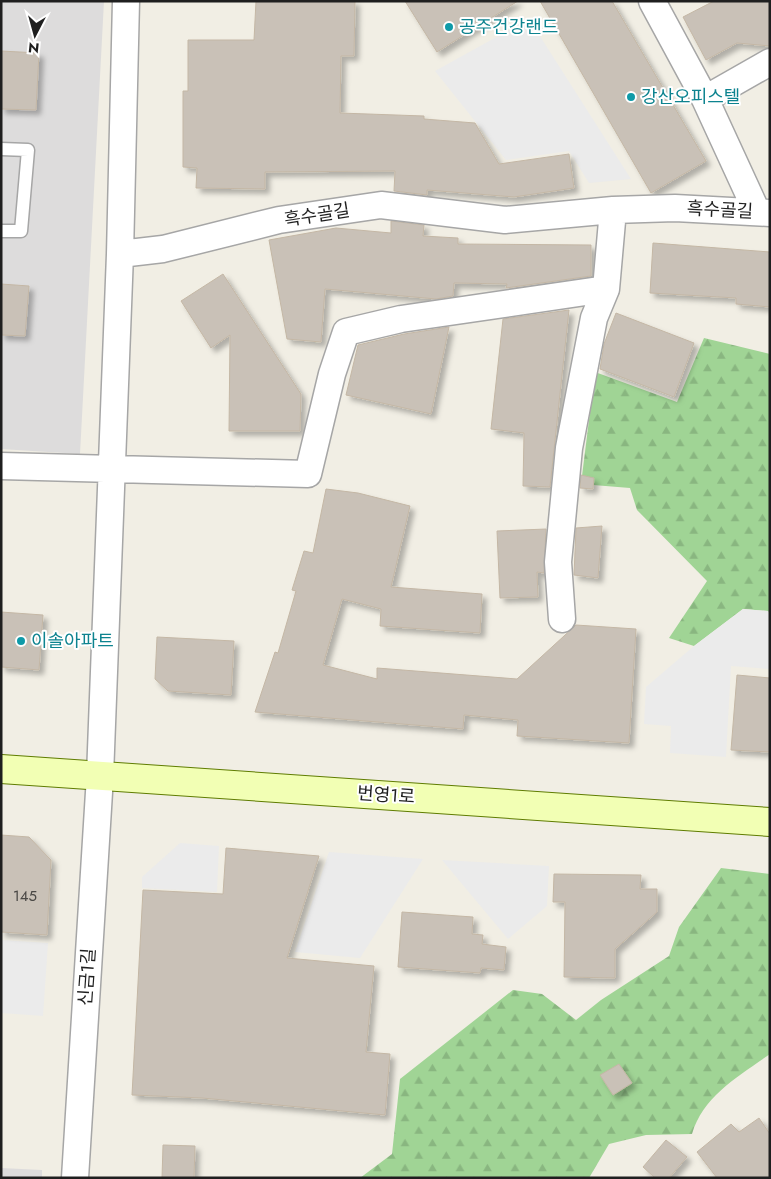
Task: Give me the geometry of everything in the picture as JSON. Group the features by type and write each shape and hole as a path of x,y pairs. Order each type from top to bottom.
{"main road":[{"name":"번영1로","path":"1,770 770,822"}],"street":[{"path":"120,254 126,1"},
{"path":"663,5 705,100 763,213"},
{"path":"705,100 770,62"},
{"name":"흑수골길","path":"120,254 163,249 279,220 381,205 504,220 613,210 675,208 763,213"},
{"path":"562,618 558,562 569,448 594,318 606,289 613,210"},
{"name":"신금1길","path":"75,1178 100,776 110,470 120,254"},
{"path":"1,466 308,474 332,374 346,332 401,319 606,289"}],"lane":[{"path":"1,149 28,150 21,231 1,231"}],"shaded area":[{"path":"1,1 104,1 80,454 1,449"},
{"path":"529,19 631,179 589,183 569,151 506,160 435,71"},
{"path":"743,609 768,611 770,614 770,669 731,666 726,757 670,753 671,726 644,724 646,687 694,646"},
{"path":"180,843 219,846 217,892 142,888 142,877"},
{"path":"329,852 423,859 360,958 295,952"},
{"path":"442,860 549,866 547,906 508,939"},
{"path":"1,940 48,943 43,1016 1,1013"},
{"path":"1,1168 42,1170 42,1178 1,1178"}],"green space":[{"path":"704,338 770,354 770,614 768,611 743,609 694,646 669,638 707,581 637,510 630,488 581,484 595,372 677,402"},
{"path":"721,868 770,874 770,1054 735,1079 713,1098 697,1121 692,1134 646,1135 609,1144 589,1178 360,1178 392,1154 400,1079 513,990 542,994 576,1020 601,1000 669,956 679,927"}],"building":[{"path":"256,1 355,1 354,56 341,56 340,113 424,116 424,119 475,123 499,164 569,154 574,188 514,197 427,190 427,195 394,191 395,171 265,172 265,189 196,188 197,168 183,167 183,91 188,91 188,40 254,40"},
{"name":"공주건강랜드","path":"405,1 518,1 437,52"},
{"name":"강산오피스텔","path":"540,1 612,1 706,161 651,193"},
{"path":"714,1 770,1 770,46 737,43 706,60 683,17"},
{"path":"1,51 39,53 36,110 1,109"},
{"path":"391,221 424,225 423,236 458,238 458,244 591,245 591,276 506,288 507,284 454,283 453,296 436,299 325,289 321,342 287,339 269,240 336,228 391,233"},
{"path":"653,243 770,252 770,307 736,304 736,298 650,293"},
{"path":"223,274 301,394 300,431 229,431 230,335 211,348 181,301"},
{"path":"1,284 29,286 25,336 1,335"},
{"path":"569,310 550,487 523,486 524,433 491,429 503,319"},
{"path":"616,313 694,343 674,397 600,369 604,344"},
{"path":"449,327 431,414 346,395 358,345 404,334"},
{"path":"581,475 594,478 593,489 580,488"},
{"path":"326,489 358,493 410,506 391,587 482,594 480,633 380,626 381,609 342,599 323,665 377,679 377,668 517,679 576,625 636,629 629,743 517,736 518,720 464,715 463,729 255,712 275,652 278,653 296,591 292,590 304,551 313,553"},
{"path":"602,526 598,578 574,575 576,528"},
{"path":"546,529 544,573 537,572 538,597 500,598 497,531"},
{"name":"이솔아파트","path":"1,612 43,615 39,670 1,667"},
{"path":"157,637 234,641 231,695 168,691 155,679"},
{"path":"737,675 770,678 770,752 731,750"},
{"path":"1,835 29,837 51,860 47,935 1,932"},
{"path":"226,848 319,856 287,958 374,966 366,1052 390,1054 385,1115 202,1098 132,1095 143,890 223,894"},
{"path":"554,874 641,875 640,889 657,889 657,912 615,949 615,978 564,977 565,902 553,902"},
{"path":"402,912 473,917 472,934 483,935 482,944 506,947 504,970 481,968 480,973 398,967"},
{"path":"619,1064 632,1083 613,1095 600,1075"},
{"path":"759,1118 770,1134 770,1178 717,1178 697,1152 731,1124 739,1132"},
{"path":"666,1140 687,1157 669,1178 655,1178 643,1167"},
{"path":"163,1145 195,1146 194,1178 162,1178"}],"place":[{"name":"공주건강랜드","path":"449,27"},
{"name":"강산오피스텔","path":"631,97"},
{"name":"이솔아파트","path":"21,641"}]}
